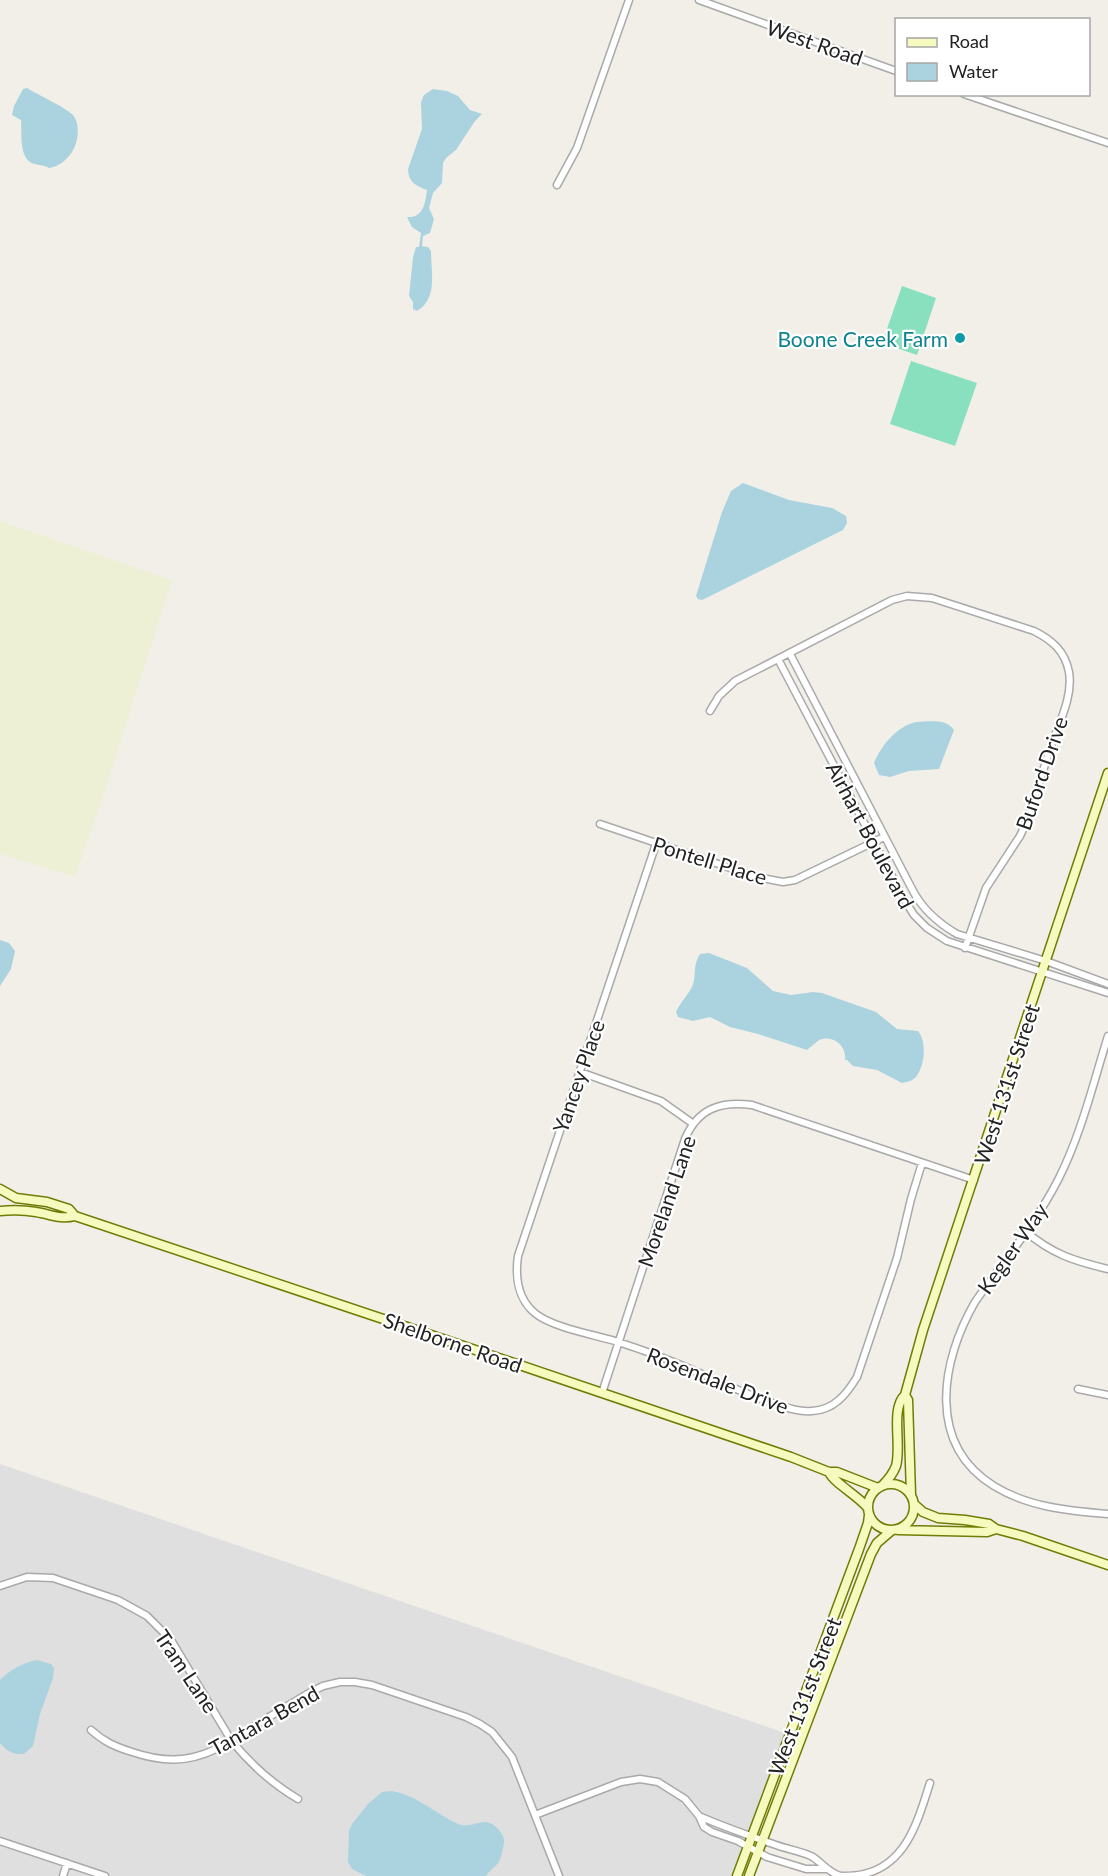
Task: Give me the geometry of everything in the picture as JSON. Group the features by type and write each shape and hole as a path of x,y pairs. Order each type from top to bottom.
{"street":[{"path":"557,185 577,148 629,0"},
{"name":"West Road","path":"699,0 895,71"},
{"path":"970,96 1108,143"},
{"name":"Buford Drive","path":"790,654 892,600 907,596 921,596 1034,631 1049,638 1065,658 1070,683 1067,698 1026,823 986,888 965,948"},
{"path":"710,711 719,696 735,681 790,654"},
{"name":"Airhart Boulevard","path":"790,654 915,896 926,910 947,928 969,937 1046,961 1108,984"},
{"name":"Airhart Boulevard","path":"778,659 914,915 936,935 965,948 1108,993"},
{"name":"West 131st Street","path":"880,1487 893,1473 897,1462 900,1399 905,1395 923,1330 1108,773"},
{"name":"Pontell Place","path":"600,824 757,877 783,882 795,880 884,837"},
{"name":"Yancey Place","path":"530,1308 518,1286 516,1276 518,1256 656,844"},
{"name":"Kegler Way","path":"1108,1036 1067,1161 1048,1197 966,1316 950,1365 946,1390 947,1418 955,1441 966,1460 984,1479 1005,1492 1054,1509 1108,1514"},
{"path":"580,1072 661,1101 692,1124"},
{"name":"Moreland Lane","path":"602,1393 686,1139 692,1124 713,1108 735,1103 752,1105 974,1180"},
{"name":"Rosendale Drive","path":"530,1308 545,1320 619,1342 682,1365 754,1397 799,1411 823,1410 835,1404 847,1393 857,1377 897,1258 922,1163"},
{"name":"Shelborne Road","path":"0,1189 16,1198 47,1202 69,1209 75,1216 791,1457 829,1472 837,1472 880,1487"},
{"name":"Shelborne Road","path":"0,1211 37,1212 65,1219 75,1216"},
{"path":"1025,1231 1064,1257 1108,1269"},
{"path":"1078,1389 1108,1395"},
{"name":"West 131st Street","path":"905,1395 908,1400 912,1500"},
{"name":"Shelborne Road","path":"829,1472 832,1479 856,1495 868,1511"},
{"path":"996,1529 987,1532 894,1530 877,1526 868,1511 869,1498 880,1487 891,1484 901,1486 912,1500 933,1517 989,1524 996,1529 1108,1565"},
{"path":"894,1530 909,1522 913,1513 912,1500"},
{"name":"West 131st Street","path":"737,1876 862,1542 868,1522 868,1511"},
{"name":"West 131st Street","path":"749,1876 871,1554 877,1543 894,1530"},
{"name":"Tram Lane","path":"0,1586 27,1577 53,1578 118,1600 147,1616 171,1640 231,1740 268,1780 298,1799"},
{"name":"Tantara Bend","path":"91,1730 112,1746 150,1758 170,1761 203,1755 323,1686 346,1682 372,1685 459,1714 487,1728 497,1736 512,1757 559,1876"},
{"path":"535,1815 621,1782 640,1779 658,1782 685,1799 708,1829 738,1841 757,1852 806,1869 826,1869"},
{"path":"699,1816 813,1857 826,1869 841,1876 856,1876 888,1864 899,1854 908,1841 930,1783"},
{"path":"0,1841 105,1876"},
{"path":"63,1876 67,1863"}],"shaded area":[{"path":"0,1464 785,1733 735,1876 0,1876"}],"green space":[{"path":"902,286 936,298 917,355 882,343"},
{"path":"911,361 977,383 955,446 890,424"},
{"path":"0,521 172,580 75,877 0,854"}],"water":[{"path":"27,88 58,105 76,119 77,139 72,152 62,163 49,168 32,163 26,158 22,142 21,120 12,115 23,89"},
{"path":"433,89 447,91 458,96 470,110 482,114 456,150 446,158 443,163 442,183 433,193 429,208 434,219 430,233 423,236 422,246 428,247 431,251 431,292 424,306 417,311 413,309 413,302 409,296 413,257 416,247 419,247 421,233 412,227 407,217 417,215 423,209 427,190 413,183 408,169 422,129 421,102 424,95"},
{"path":"743,483 789,500 832,508 846,516 847,523 843,530 702,600 698,599 696,596 722,512 731,491"},
{"path":"916,722 942,722 954,730 939,769 909,771 890,777 879,775 874,763 881,750 896,732"},
{"path":"0,940 9,943 15,951 11,969 0,986"},
{"path":"709,953 747,968 773,991 791,995 822,993 876,1012 897,1029 918,1031 924,1047 919,1072 913,1079 902,1083 877,1070 853,1066 845,1060 844,1050 834,1040 819,1040 807,1050 730,1027 710,1017 693,1021 678,1017 676,1012 693,983 695,967 700,954"},
{"path":"37,1660 51,1664 54,1668 53,1678 40,1714 33,1746 24,1754 17,1754 0,1743 0,1680 17,1667"},
{"path":"392,1791 416,1800 458,1824 488,1822 494,1826 500,1831 504,1840 498,1864 486,1876 366,1876 352,1869 348,1862 349,1831 352,1824 368,1804 382,1792"}],"place":[{"name":"Boone Creek Farm","path":"960,338"}]}
